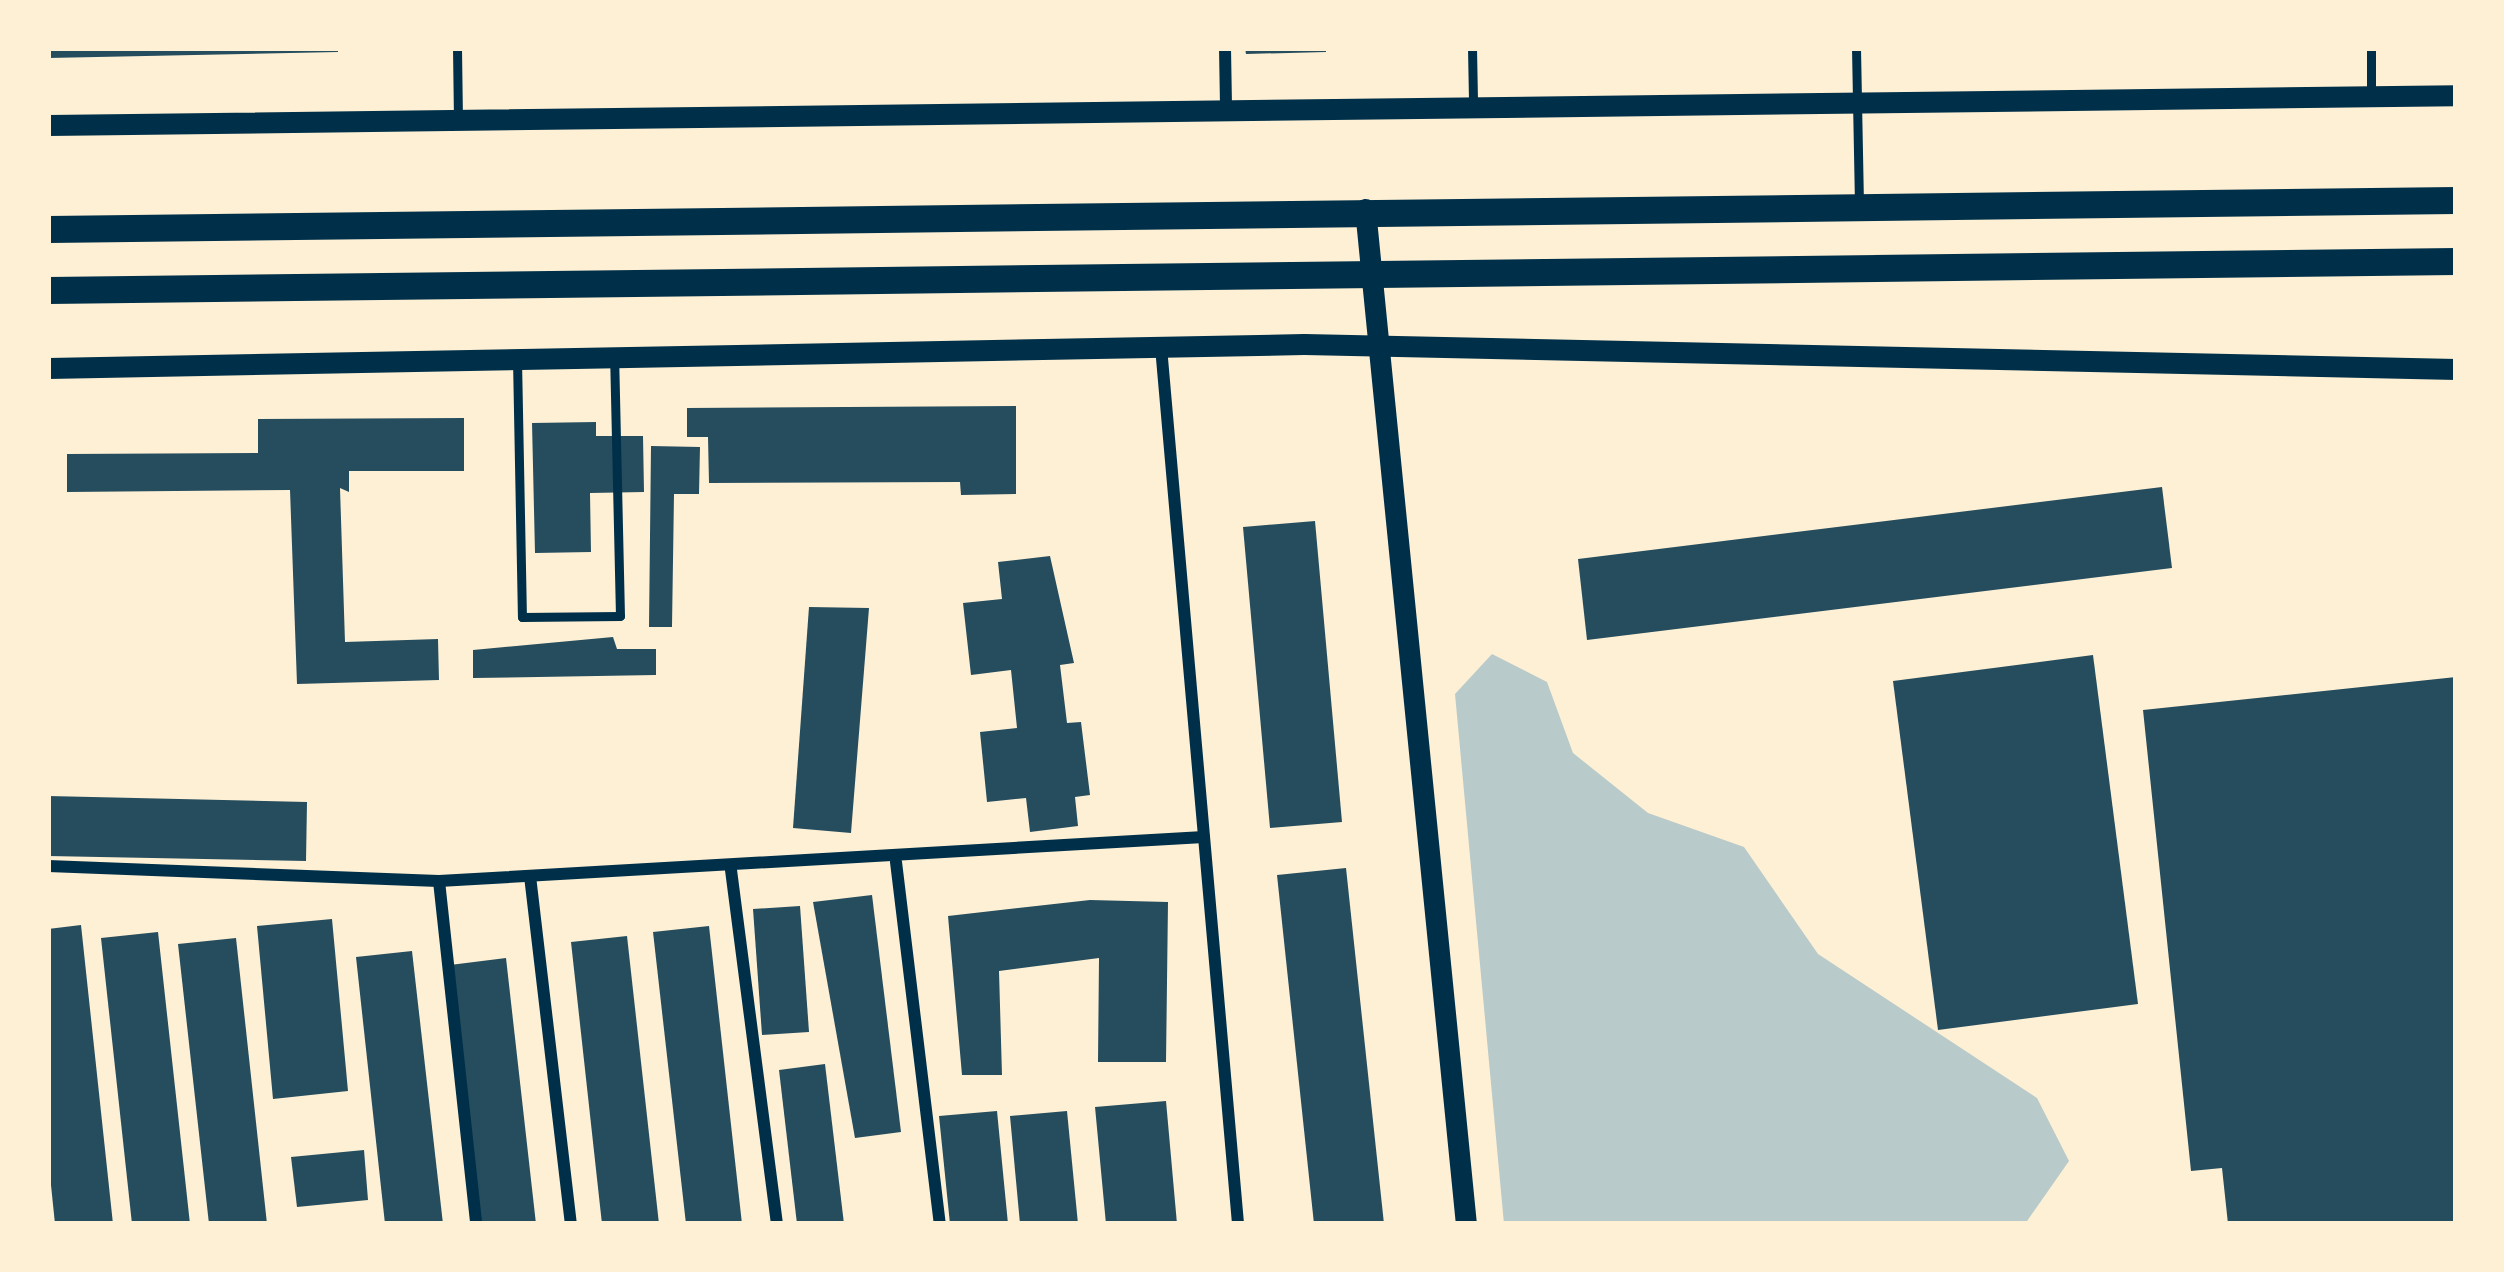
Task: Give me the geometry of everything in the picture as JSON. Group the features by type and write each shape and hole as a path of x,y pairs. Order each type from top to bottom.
{"main road":[{"path":"48,229 1365,209 2456,200"},
{"path":"48,290 1366,270 2456,261"}],"street":[{"path":"1226,48 1226,104"},
{"path":"48,125 1226,104 2456,95"},
{"path":"1365,209 1366,270 1466,1224"},
{"path":"48,368 1374,346 2456,369"},
{"path":"1161,347 1238,1224"},
{"path":"48,866 439,881 896,862 1204,837"},
{"path":"896,862 940,1224"},
{"path":"731,870 777,1224"},
{"path":"530,876 571,1224"},
{"path":"439,881 476,1224"}],"lane":[{"path":"457,48 458,118"},
{"path":"1472,48 1473,101"},
{"path":"1856,48 1858,205"},
{"path":"2371,48 2371,96"},
{"path":"517,359 522,617 620,616 614,357"}],"shaded area":[{"path":"1492,654 1547,682 1573,753 1648,813 1744,847 1818,954 2037,1098 2069,1161 2025,1224 1504,1224 1455,694"}],"building":[{"path":"48,48 338,48 338,52 48,58"},
{"path":"1245,48 1326,48 1326,52 1246,54"},
{"path":"1016,406 1016,494 961,495 960,482 709,483 708,437 687,437 687,408"},
{"path":"464,418 464,471 349,471 349,492 340,488 345,642 438,639 439,680 297,684 290,490 67,492 67,454 258,453 258,419"},
{"path":"596,422 596,436 643,436 644,492 590,493 591,552 535,553 532,423"},
{"path":"651,446 700,447 699,494 674,494 672,627 649,627"},
{"path":"2162,487 2172,568 1587,640 1578,559"},
{"path":"1315,521 1342,822 1270,828 1243,527"},
{"path":"1050,556 1074,663 1060,665 1067,723 1081,722 1090,795 1075,797 1078,826 1030,832 1026,798 987,802 980,732 1017,728 1011,670 971,675 963,603 1002,599 998,562"},
{"path":"809,607 869,608 851,833 793,828"},
{"path":"613,637 617,649 656,649 656,675 473,678 473,650"},
{"path":"2093,655 2138,1004 1938,1030 1893,681"},
{"path":"2456,677 2456,1224 2228,1224 2222,1168 2191,1171 2143,710"},
{"path":"48,796 307,802 306,861 48,856"},
{"path":"1346,868 1384,1224 1314,1224 1277,875"},
{"path":"872,895 901,1132 855,1138 813,902"},
{"path":"1090,900 1168,902 1166,1062 1098,1062 1099,958 999,971 1002,1075 962,1075 948,916"},
{"path":"800,906 809,1032 762,1035 753,909"},
{"path":"332,919 348,1091 273,1099 257,926"},
{"path":"81,925 113,1224 55,1224 48,1156 48,929"},
{"path":"709,926 742,1224 686,1224 653,932"},
{"path":"158,932 190,1224 132,1224 101,938"},
{"path":"627,936 659,1224 602,1224 571,942"},
{"path":"236,938 267,1224 209,1224 178,944"},
{"path":"412,951 443,1224 385,1224 356,957"},
{"path":"506,958 536,1224 479,1224 450,965"},
{"path":"825,1064 844,1224 797,1224 779,1070"},
{"path":"1166,1101 1177,1224 1106,1224 1095,1107"},
{"path":"997,1111 1008,1224 950,1224 939,1116"},
{"path":"1067,1111 1078,1224 1020,1224 1010,1116"},
{"path":"364,1150 368,1200 297,1207 291,1157"}]}
